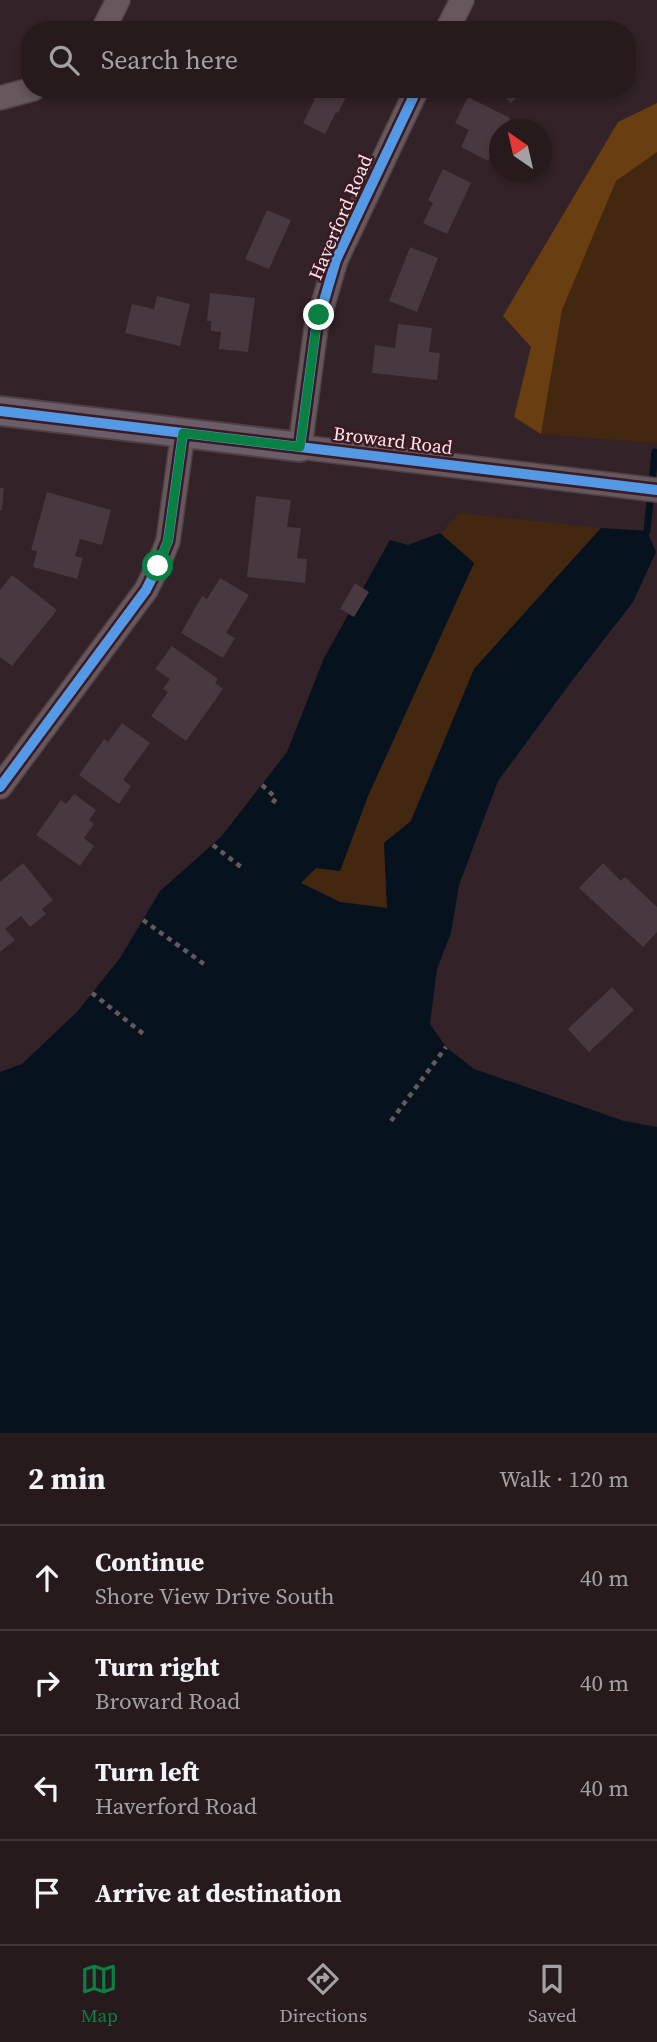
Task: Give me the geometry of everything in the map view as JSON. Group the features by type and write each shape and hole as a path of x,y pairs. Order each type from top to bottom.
{"main road":[{"name":"Broward Road","path":"0,411 300,447"}],"street":[{"path":"108,21 118,0"},
{"path":"452,21 462,0"},
{"path":"0,98 21,92"},
{"name":"Haverford Road","path":"300,447 316,328 336,260 412,98"},
{"path":"0,787 146,590 168,541 183,433"},
{"name":"Broward Road","path":"300,447 657,490"}],"path":[{"path":"262,785 276,798 270,807"},
{"path":"213,845 241,867"},
{"path":"143,919 204,964"},
{"path":"92,993 146,1037"},
{"path":"391,1121 446,1047"}],"shaded area":[{"path":"657,103 657,152 616,181 562,310 541,434 514,417 531,347 503,316 618,122"},
{"path":"657,152 657,443 541,434 562,310 616,181"},
{"path":"460,513 601,528 474,669 410,821 384,843 388,908 340,902 301,883 316,868 340,871 368,796 474,563 440,533"}],"water":[{"path":"601,528 647,531 656,552 633,602 498,781 459,885 451,933 437,969 430,1024 446,1047 474,1069 624,1121 657,1127 657,1433 0,1433 0,1072 22,1064 77,1012 120,958 160,891 221,837 287,752 324,658 390,540 408,545 440,533 474,563 368,796 340,871 316,868 301,883 340,902 387,908 384,843 411,821 474,669"}],"building":[{"path":"313,98 346,98 325,134 303,123 315,99"},
{"path":"468,98 510,118 489,119 488,161 461,147 469,130 455,123"},
{"path":"443,169 471,183 447,234 423,223 433,203 428,200"},
{"path":"267,210 291,220 269,269 245,259"},
{"path":"410,247 438,258 417,312 389,301"},
{"path":"210,293 255,298 248,352 219,349 221,332 211,331 211,321 207,321"},
{"path":"157,296 190,304 180,346 125,333 132,304 154,309"},
{"path":"398,324 432,328 429,352 440,353 437,380 372,373 375,345 395,348"},
{"path":"0,488 4,488 2,510 0,510"},
{"path":"47,492 111,510 102,545 80,539 75,556 83,558 77,579 33,567 37,551 31,550"},
{"path":"256,496 291,500 287,527 301,528 297,558 307,559 305,583 247,577"},
{"path":"12,575 57,610 12,666 0,657 0,590"},
{"path":"220,578 249,595 226,633 235,638 223,658 181,633 202,596 207,599"},
{"path":"355,583 369,592 354,617 340,609"},
{"path":"172,646 218,679 215,683 223,689 186,741 151,716 168,692 163,689 170,679 155,669"},
{"path":"122,723 150,743 123,780 131,786 119,804 79,775 104,739 108,742"},
{"path":"74,794 96,810 89,820 94,824 84,838 94,846 80,866 36,835 61,800 66,804"},
{"path":"23,863 53,900 42,909 46,914 30,927 21,916 5,929 15,940 0,952 0,882"},
{"path":"603,863 621,881 625,877 657,907 657,932 643,947 579,888"},
{"path":"612,987 634,1010 589,1052 568,1029"}],"waterway":[{"path":"647,531 655,452 657,453"}],"cycle path":[{"path":"300,447 316,328 336,260 413,98"},
{"path":"0,411 657,490"},
{"path":"0,787 146,590 168,541 183,433"}],"route":[{"path":"158,566 168,541 183,433 300,447 319,315"}]}
